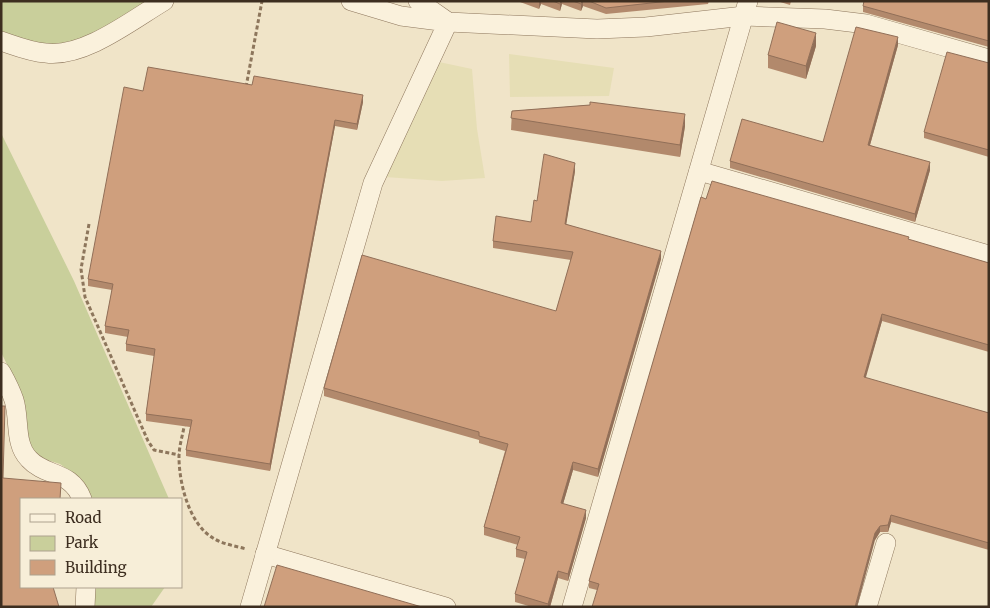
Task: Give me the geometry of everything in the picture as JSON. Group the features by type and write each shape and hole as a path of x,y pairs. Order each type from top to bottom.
{"street":[{"path":"1,41 23,49 48,54 72,51 95,42 164,1"},
{"path":"351,1 401,16 448,22 597,29 646,27 746,9 866,24 989,59"},
{"path":"418,1 448,22"},
{"path":"572,607 746,9"},
{"path":"250,607 372,183 448,22"},
{"path":"699,171 989,255"},
{"path":"1,372 14,398 21,446 28,459 71,482 81,498"},
{"path":"867,607 886,543"},
{"path":"265,554 446,607"},
{"path":"85,607 86,588"}],"path":[{"path":"246,88 262,1"},
{"path":"89,224 81,269 85,297 90,310 148,441 154,450 179,455"},
{"path":"186,416 179,455 180,474 185,493 201,528 212,538 265,554"}],"shaded area":[{"path":"509,54 614,68 609,96 510,97"},
{"path":"439,62 472,69 477,129 485,178 442,181 385,177"}],"green space":[{"path":"1,1 147,1 112,23 88,35 62,44 43,45 1,31"},
{"path":"1,133 74,281 169,498 92,498 89,491 77,476 60,464 44,459 35,452 29,443 22,396 1,352"},
{"path":"95,588 164,588 151,607 94,607"}],"building":[{"path":"589,1 669,1 606,8"},
{"path":"864,1 989,1 989,41 863,6"},
{"path":"777,22 816,33 806,66 768,55"},
{"path":"856,27 898,37 868,145 930,162 915,214 730,161 742,119 823,142"},
{"path":"947,52 989,63 989,150 924,132"},
{"path":"148,67 252,85 254,76 363,95 357,124 335,120 270,464 186,450 192,420 146,414 155,349 126,344 129,330 105,326 113,284 88,279 124,87 143,91"},
{"path":"590,102 685,114 680,145 511,118 512,111 590,105"},
{"path":"544,154 575,163 565,224 661,251 598,469 573,462 561,503 586,510 568,574 558,571 548,604 515,594 527,552 516,549 520,537 484,527 508,444 479,436 479,432 324,388 362,255 556,311 573,252 493,241 496,216 531,222 534,200 537,201"},
{"path":"712,181 909,237 908,239 989,263 989,345 882,314 864,377 989,413 989,543 891,515 888,525 880,526 875,533 855,607 592,607 599,584 589,581 701,197 706,199"},
{"path":"1,406 5,406 3,478 61,483 60,498 20,498 20,588 53,588 59,607 1,607"},
{"path":"277,565 422,607 264,607"}]}
